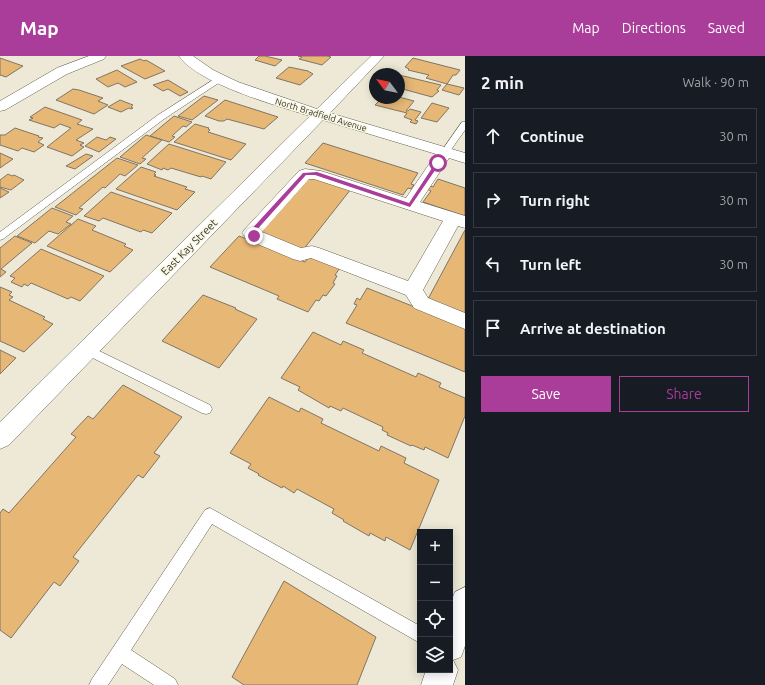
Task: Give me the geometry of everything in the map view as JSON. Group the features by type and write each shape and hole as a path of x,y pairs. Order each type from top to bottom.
{"street":[{"path":"0,107 62,71 100,56"},
{"name":"North Bradfield Avenue","path":"184,56 200,68 229,85 320,115 465,158"},
{"name":"East Kay Street","path":"0,438 378,56"},
{"path":"410,205 445,152"},
{"path":"413,290 459,220 315,174 305,174 251,233 254,236 300,255 312,252 413,290 421,303 465,321"},
{"path":"453,637 465,602"},
{"path":"437,685 441,673"}],"lane":[{"path":"0,237 161,116 219,80"},
{"path":"445,152 465,124"},
{"path":"87,350 206,409"},
{"path":"98,685 210,516 417,633"},
{"path":"120,653 169,685"}],"building":[{"path":"259,56 282,60 275,66 255,60"},
{"path":"298,56 331,57 322,65 299,59 302,57"},
{"path":"0,58 23,66 6,77 0,75"},
{"path":"413,58 460,70 456,75 453,75 447,84 426,78 429,75 408,70 409,69 405,67"},
{"path":"140,59 144,61 146,60 165,71 145,79 121,66"},
{"path":"289,67 308,71 313,74 300,85 276,78"},
{"path":"117,70 137,82 125,87 118,83 108,87 96,79"},
{"path":"405,76 441,85 437,90 439,91 432,97 405,90"},
{"path":"168,80 188,92 180,96 168,89 163,91 153,85"},
{"path":"447,84 464,88 459,95 442,90"},
{"path":"73,89 103,98 98,101 108,105 94,114 56,100"},
{"path":"204,96 218,100 192,120 178,116"},
{"path":"405,99 414,101 406,111 410,109 421,112 415,120 418,121 416,124 410,122 412,120 404,117 407,113 375,105 405,104"},
{"path":"120,100 133,105 131,107 133,108 129,108 121,112 108,107"},
{"path":"225,100 278,117 264,129 227,119 224,121 219,121 205,116"},
{"path":"432,103 449,108 437,122 421,118"},
{"path":"45,107 82,120 77,124 93,129 76,140 84,143 80,145 84,147 72,156 47,147 71,128 60,124 54,128 29,120 33,118 30,117"},
{"path":"174,116 192,122 186,127 183,126 172,136 175,137 169,142 150,136"},
{"path":"195,124 209,128 208,129 210,130 208,132 246,144 231,160 174,142"},
{"path":"15,128 43,138 38,142 44,145 34,152 22,148 18,151 0,145 0,135 5,135"},
{"path":"146,135 162,140 142,158 146,159 140,164 120,157"},
{"path":"97,137 106,140 110,137 116,139 99,152 85,146"},
{"path":"323,143 418,173 411,184 414,185 411,189 408,188 403,195 305,163"},
{"path":"169,144 226,162 211,179 171,168 168,170 163,168 162,170 147,164"},
{"path":"0,153 13,159 0,168"},
{"path":"86,154 93,156 75,169 66,166"},
{"path":"117,158 138,165 125,176 120,174 105,188 103,187 79,208 83,209 76,215 55,207"},
{"path":"141,167 156,172 154,174 156,175 154,176 187,187 185,189 195,192 177,210 116,189"},
{"path":"8,174 24,180 11,190 0,187 0,180"},
{"path":"311,175 351,189 303,250 260,233"},
{"path":"438,179 465,188 465,216 423,202 431,191 427,189 430,186 433,187"},
{"path":"0,188 9,192 0,198"},
{"path":"111,192 172,213 152,233 143,230 141,232 103,218 99,221 84,216"},
{"path":"52,208 73,216 66,222 71,224 58,234 49,231 35,243 17,236"},
{"path":"78,219 96,226 92,230 126,244 124,246 133,250 110,272 47,246"},
{"path":"465,230 465,313 428,299"},
{"path":"15,236 32,243 1,269 6,272 0,277 0,248"},
{"path":"239,236 305,262 311,254 342,265 335,275 337,276 333,283 335,284 326,296 323,295 319,301 316,300 308,312 277,299 279,296 210,267"},
{"path":"41,249 104,276 80,301 71,297 68,299 31,283 28,286 24,284 22,287 11,282 15,278 10,276"},
{"path":"0,287 12,292 9,295 13,297 9,300 45,317 43,319 53,324 24,352 0,341"},
{"path":"367,288 465,327 465,372 346,323 357,305 354,304 357,298 360,300"},
{"path":"203,295 236,308 235,309 257,319 219,368 162,341"},
{"path":"313,332 341,345 343,341 364,350 362,353 416,377 418,373 441,383 439,387 465,398 465,416 448,458 425,447 424,450 412,445 411,446 387,435 388,433 382,430 383,427 343,408 341,411 330,406 329,408 298,390 300,387 281,378"},
{"path":"0,350 16,358 0,374"},
{"path":"123,385 182,417 154,453 160,456 143,478 138,475 73,557 79,561 60,586 54,582 11,638 0,630 0,513 3,509 9,513 76,437 71,434 88,416 93,419"},
{"path":"269,397 299,412 301,408 323,419 321,423 379,451 381,446 406,458 404,463 439,480 419,529 417,529 417,533 410,550 386,537 385,541 370,533 369,536 332,513 334,509 297,489 294,493 283,486 282,488 258,475 259,474 248,468 251,464 230,453"},
{"path":"284,581 376,637 357,685 244,685 232,677"}],"route":[{"path":"254,236 251,233 305,174 315,174 410,205 438,163"}]}
